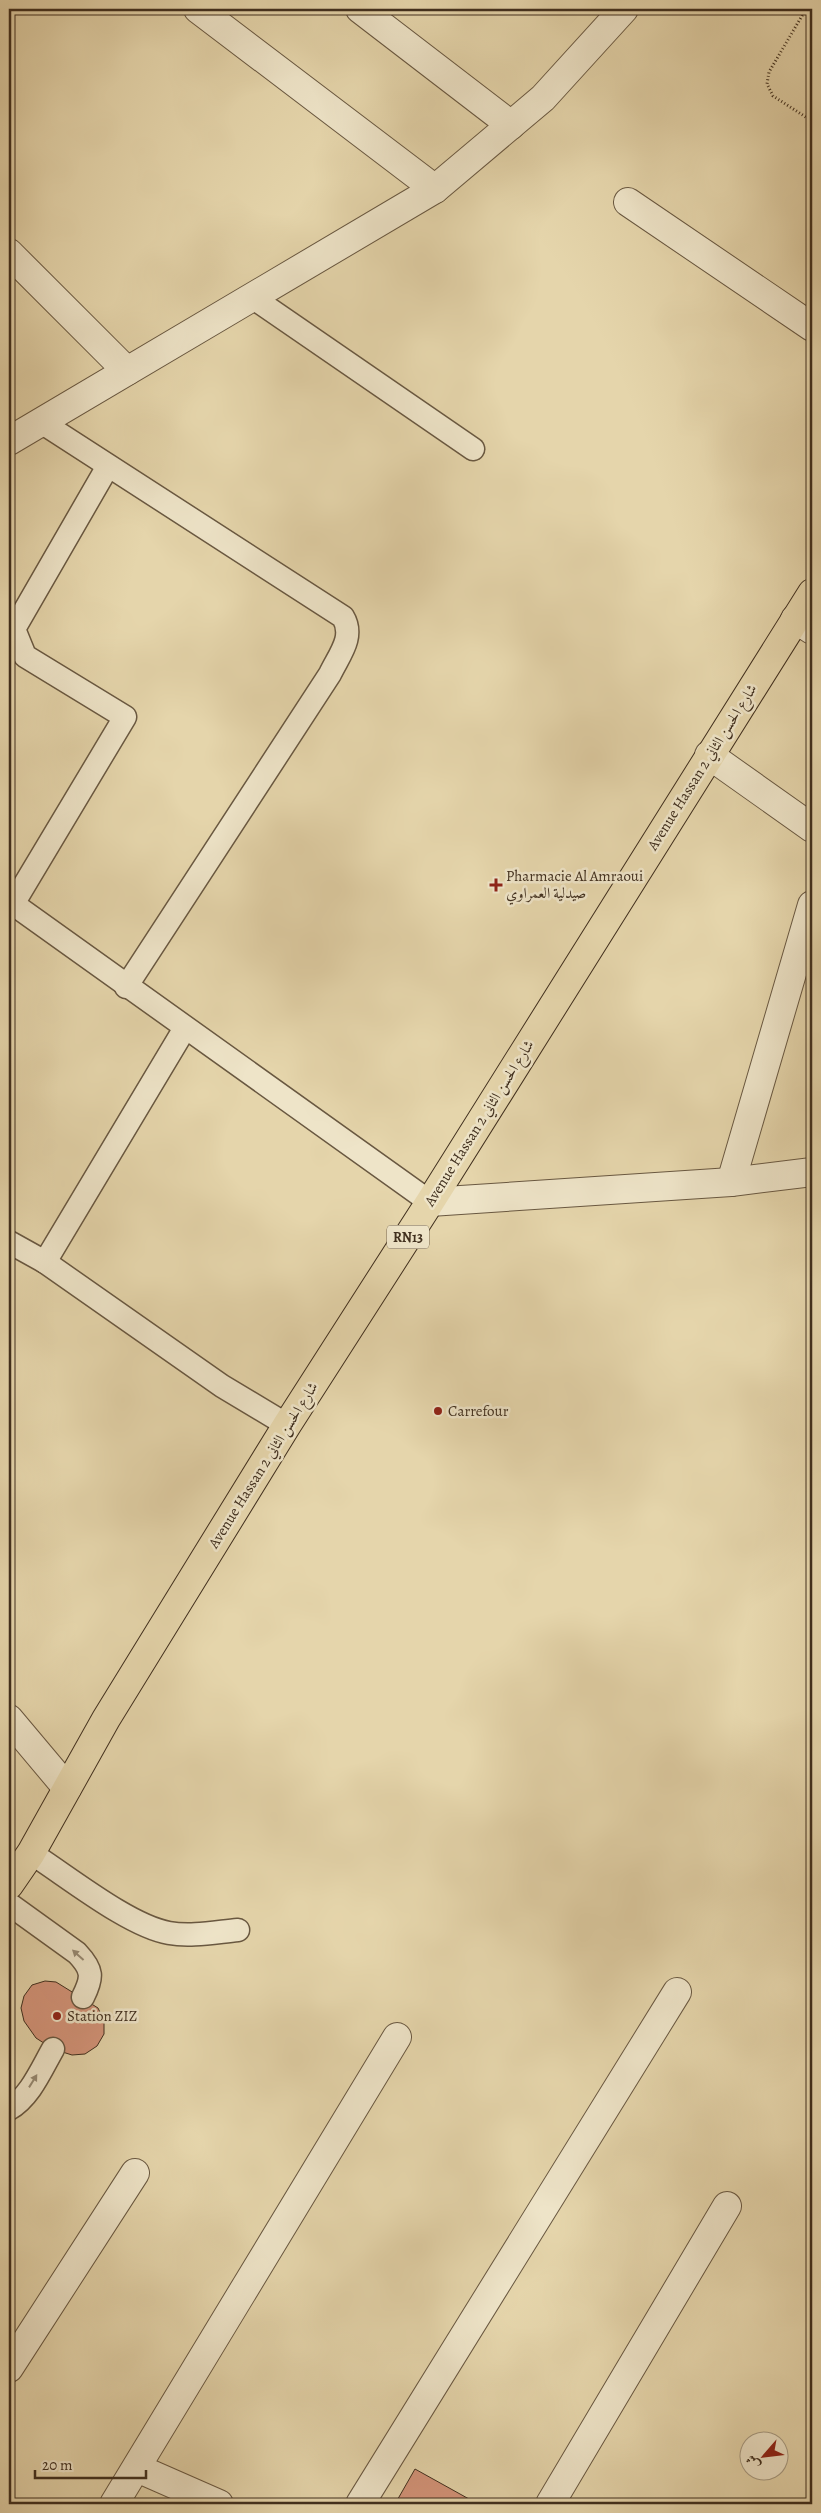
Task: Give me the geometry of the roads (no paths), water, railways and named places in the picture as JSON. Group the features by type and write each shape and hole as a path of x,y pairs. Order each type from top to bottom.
{"main road":[{"name":"Avenue Hassan 2 شارع الحسن الثاني","path":"9,1885 31,1853 106,1719 287,1425 430,1202 709,755 804,625 812,592"}],"street":[{"path":"198,9 435,189"},
{"path":"360,9 511,125"},
{"path":"9,441 435,189 543,98 624,9"},
{"path":"628,202 812,327"},
{"path":"9,254 127,371"},
{"path":"709,755 812,828"},
{"path":"731,1182 812,905"},
{"path":"430,1202 731,1182 812,1172"},
{"path":"9,1719 67,1788"},
{"path":"360,2504 677,1992"},
{"path":"114,2504 397,2037"},
{"path":"9,2368 135,2173"},
{"path":"550,2504 727,2206"},
{"path":"137,2468 219,2504"}],"lane":[{"path":"252,297 473,449"},
{"path":"41,422 343,617 348,626 348,640 330,674 126,987"},
{"path":"108,466 14,629 25,656 125,717 11,903 126,987 430,1202"},
{"path":"46,1262 185,1028"},
{"path":"9,1242 46,1262 222,1386 287,1425"},
{"path":"31,1853 129,1918 150,1929 171,1934 238,1930"},
{"path":"9,1904 77,1953 85,1962 90,1969 90,1979 83,1997"},
{"path":"9,2109 25,2095 53,2050"}],"place":[{"name":"Pharmacie Al Amraoui صيدلية العمراوي","path":"496,885"},
{"name":"Carrefour","path":"438,1411"},
{"name":"Station ZIZ","path":"57,2016"}]}
